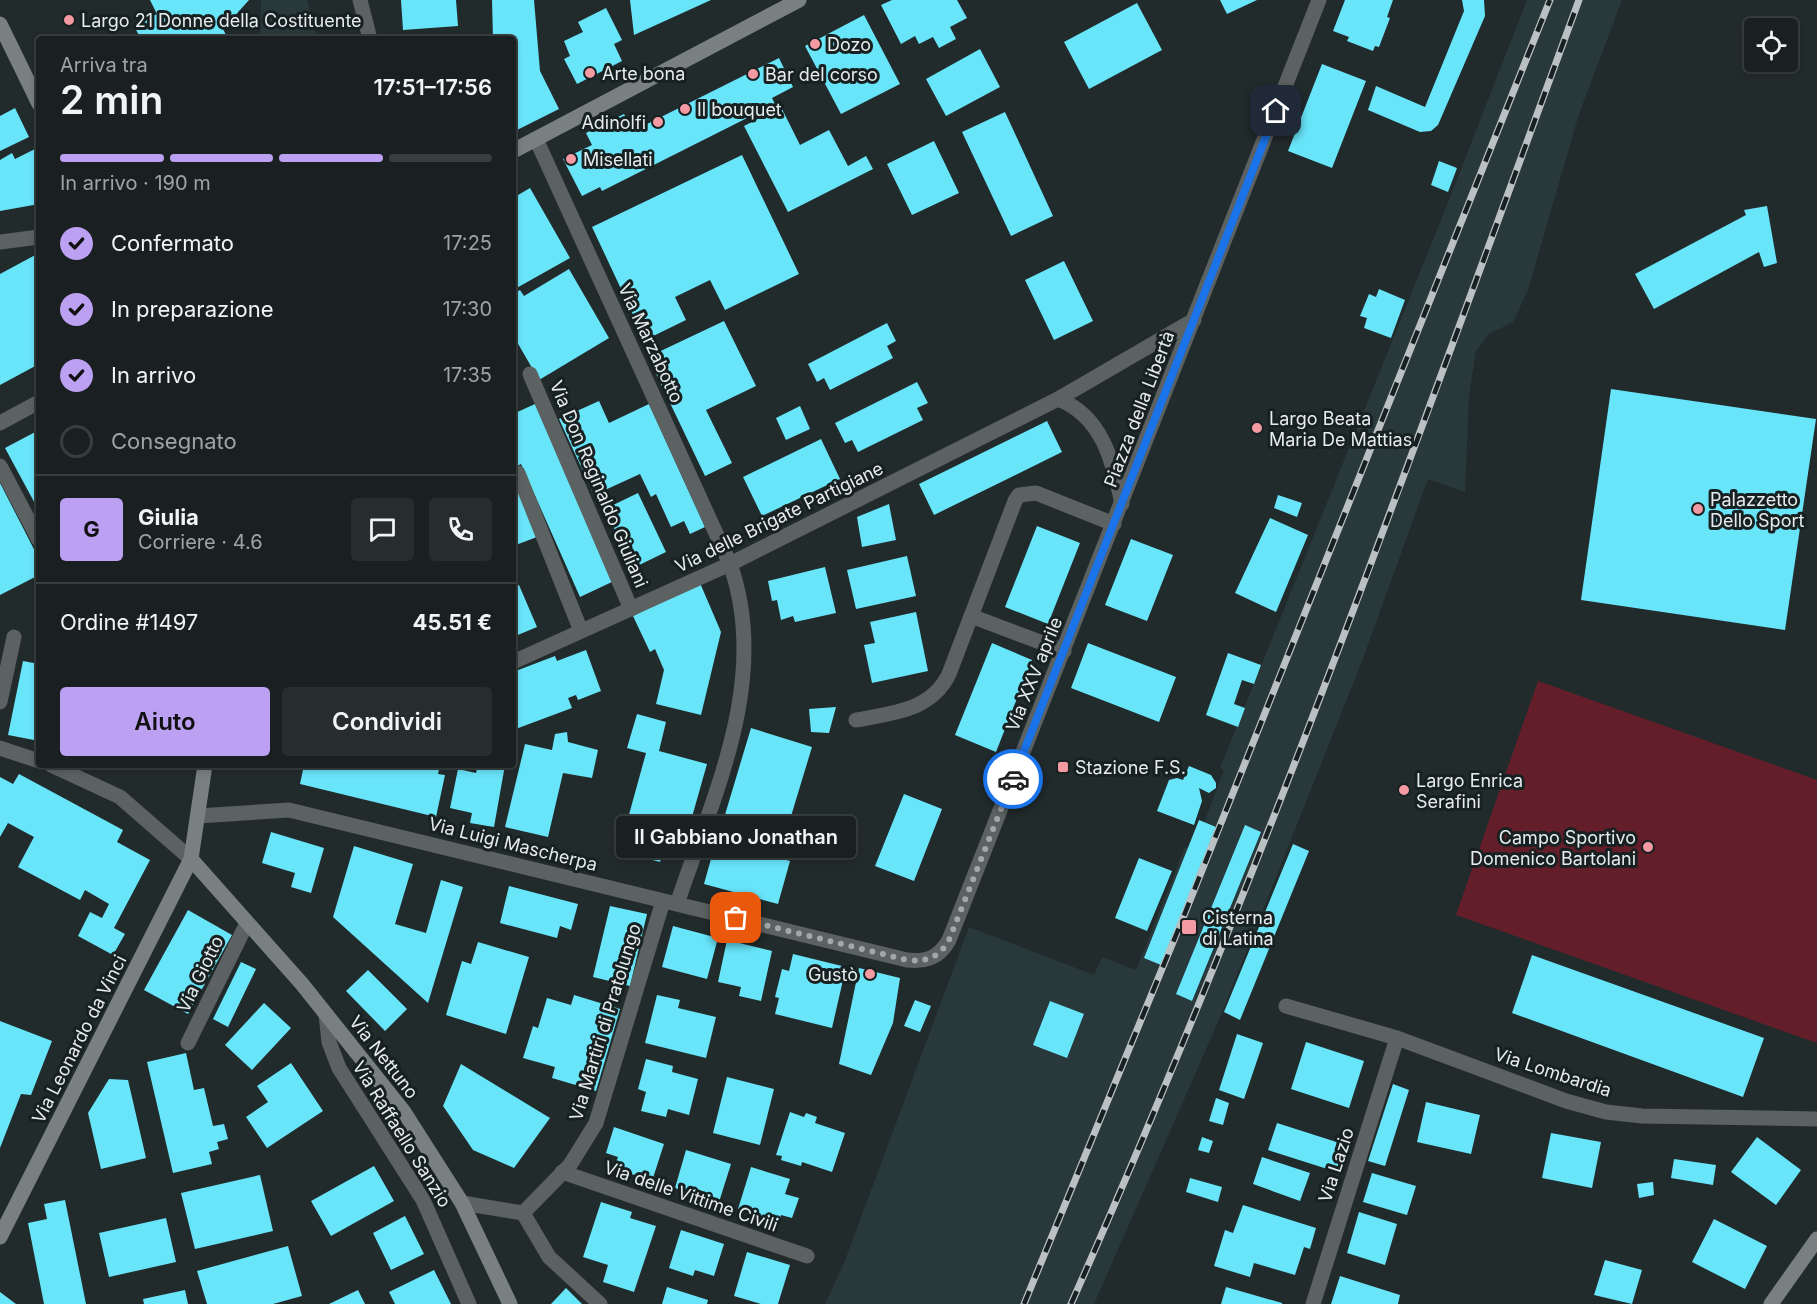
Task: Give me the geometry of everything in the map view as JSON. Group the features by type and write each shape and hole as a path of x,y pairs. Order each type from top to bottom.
{"street":[{"path":"360,0 369,36"},
{"path":"516,149 799,0"},
{"path":"1194,320 1319,0"},
{"path":"0,24 36,98"},
{"name":"Via Marzabotto","path":"536,139 730,564 739,593 744,626 745,663 733,733 670,902"},
{"path":"0,242 36,237"},
{"name":"Piazza della Libertà","path":"1058,399 1194,320"},
{"name":"Piazza della Libertà","path":"1122,504 1194,320"},
{"name":"Via Don Reginaldo Giuliani","path":"530,374 631,609"},
{"name":"Piazza della Libertà","path":"1058,399 1080,411 1096,429 1112,463 1122,504"},
{"name":"Via delle Brigate Partigiane","path":"516,661 730,564 1058,399"},
{"path":"0,423 36,404"},
{"path":"0,466 36,534"},
{"path":"518,473 581,631"},
{"path":"856,720 911,709 935,695 949,674 1019,495 1036,493 1114,524"},
{"name":"Via XXV aprile","path":"902,958 930,959 942,951 949,940 1122,504"},
{"path":"971,616 1064,651"},
{"path":"0,702 14,637"},
{"path":"0,748 36,760"},
{"path":"57,768 120,797 191,859"},
{"name":"Via Leonardo da Vinci","path":"0,1237 191,859 205,768"},
{"name":"Via Luigi Mascherpa","path":"198,816 289,810 902,958"},
{"name":"Via Nettuno","path":"191,859 326,1014 404,1112 462,1203 510,1304"},
{"name":"Via Martiri di Pratolungo","path":"523,1213 583,1147 603,1108 670,902"},
{"name":"Via Giotto","path":"188,1043 247,923"},
{"name":"Via Lombardia","path":"1286,1006 1397,1038 1566,1101 1606,1112 1642,1116 1817,1119"},
{"name":"Via Raffaello Sanzio","path":"326,1014 331,1050 343,1077 423,1200 470,1304"},
{"name":"Via Lazio","path":"1313,1304 1397,1038"},
{"name":"Via delle Vittime Civili","path":"562,1172 807,1256"},
{"path":"462,1203 523,1213 549,1257 600,1304"},
{"path":"1771,1304 1817,1239"}],"shaded area":[{"path":"261,0 307,0 316,36 260,36"},
{"path":"1527,0 1622,0 1579,114 1528,290 1513,322 1489,334 1476,351 1469,395 1465,492 1428,479 1362,661 1222,1013 1094,1304 825,1304 844,1263 969,927 1094,975 1102,957 1136,970 1185,847 1194,849 1224,770 1220,768 1445,210"},
{"name":"Campo Sportivo Domenico Bartolani","path":"1538,681 1817,780 1817,1043 1456,915"}],"building":[{"path":"150,0 249,0 223,29 226,36 139,36 134,26 157,14"},
{"path":"401,0 456,0 458,26 403,30"},
{"path":"492,0 534,0 540,71 559,109 516,130 516,36 493,36"},
{"path":"630,0 711,0 634,35"},
{"path":"892,0 957,0 967,18 950,27 956,39 939,48 933,37 919,44 915,36 901,44 881,5"},
{"path":"1220,0 1257,0 1227,14"},
{"path":"1345,0 1393,0 1387,17 1390,18 1379,47 1375,46 1373,51 1347,41 1349,37 1333,31"},
{"path":"1462,0 1484,0 1485,16 1438,125 1431,131 1420,132 1368,110 1376,86 1425,107 1464,11"},
{"path":"1137,3 1162,50 1089,89 1064,42"},
{"path":"606,8 622,40 614,44 622,61 577,84 564,59 570,56 564,41 583,32 578,22"},
{"path":"864,15 900,84 841,114 805,46"},
{"path":"980,49 1000,87 946,116 926,79"},
{"path":"779,58 793,87 772,98 775,104 602,191 600,187 582,196 563,159 592,145 586,133 624,114 633,131"},
{"path":"1322,64 1366,81 1332,168 1288,151"},
{"path":"781,107 800,145 829,130 848,166 866,156 873,169 788,212 744,126"},
{"path":"15,108 29,137 0,151 0,116"},
{"path":"1005,112 1053,216 1011,236 962,132"},
{"path":"934,141 959,193 912,215 887,164"},
{"path":"36,148 36,205 0,211 0,160 12,153 15,159"},
{"path":"742,155 799,274 725,310 710,280 675,297 686,320 645,340 592,227"},
{"path":"1439,161 1457,168 1448,192 1431,185"},
{"path":"530,188 570,258 516,288 516,196"},
{"path":"1767,206 1777,263 1764,267 1759,252 1654,309 1635,274 1746,215 1744,210"},
{"path":"36,255 36,366 0,385 0,274"},
{"path":"1064,261 1093,321 1054,340 1025,280"},
{"path":"569,269 609,338 539,380 516,340 516,292 520,290 524,296"},
{"path":"1379,289 1405,300 1391,338 1364,328 1367,318 1360,316 1369,294 1376,297"},
{"path":"724,321 756,386 706,410 732,463 705,476 648,357"},
{"path":"887,323 896,341 887,346 893,358 830,390 824,378 817,382 808,364"},
{"path":"917,382 928,403 917,408 923,420 858,452 852,440 845,443 835,423"},
{"name":"Palazzetto Dello Sport","path":"1611,389 1816,419 1785,630 1581,600"},
{"path":"599,401 609,423 649,404 705,527 690,534 684,521 671,527 656,494 651,497 640,474 594,495 559,419"},
{"path":"535,404 614,581 580,597 521,464 516,466 516,413"},
{"path":"800,406 810,429 786,440 776,418"},
{"path":"1047,421 1062,452 934,515 919,484"},
{"path":"36,432 36,505 5,448"},
{"path":"821,439 840,479 762,516 743,477"},
{"path":"0,483 36,553 36,577 0,595"},
{"path":"516,483 537,537 516,545"},
{"path":"638,493 666,552 633,568 605,509"},
{"path":"1278,495 1302,503 1297,517 1274,508"},
{"path":"889,504 896,540 862,547 857,517"},
{"path":"1270,518 1308,535 1276,612 1235,593"},
{"path":"1037,526 1080,543 1048,624 1005,607"},
{"path":"1131,539 1173,555 1147,621 1105,605"},
{"path":"907,556 916,596 856,609 847,570"},
{"path":"825,567 836,613 795,622 793,616 781,620 777,600 772,601 768,581"},
{"path":"700,583 721,632 701,715 656,704 664,670 655,649 650,652 633,616"},
{"path":"519,585 537,627 516,636 516,586"},
{"path":"916,612 928,671 872,683 864,645 875,643 870,622"},
{"path":"992,643 1032,660 996,752 955,735"},
{"path":"1088,643 1176,677 1159,722 1071,688"},
{"path":"586,650 601,691 578,700 576,695 568,698 572,708 516,729 516,671 555,656 557,661"},
{"path":"1228,653 1261,665 1254,684 1242,680 1234,704 1245,708 1238,727 1206,715"},
{"path":"23,661 36,663 36,740 8,735"},
{"path":"836,707 829,733 811,732 809,709"},
{"path":"637,714 666,722 659,751 707,764 690,824 673,819 660,862 619,851 646,753 627,748"},
{"path":"751,728 812,747 785,836 724,818"},
{"path":"567,732 568,742 598,750 592,778 563,773 548,837 505,827 525,744 552,750 555,734"},
{"path":"1189,766 1211,775 1216,783 1216,788 1209,793 1199,788 1202,801 1194,825 1157,811 1169,780 1177,778 1183,780"},
{"path":"303,768 439,768 438,774 445,775 436,817 300,784"},
{"path":"477,768 504,768 494,827 470,823 472,813 450,808 458,769 476,773"},
{"path":"19,774 123,830 117,842 150,860 114,928 125,934 113,955 78,936 90,912 102,918 109,904 85,890 80,900 18,867 34,837 8,823 0,837 0,777 13,784"},
{"path":"904,794 942,809 914,881 875,866"},
{"path":"1199,820 1216,827 1161,965 1144,958"},
{"path":"1245,825 1261,832 1192,1001 1176,994"},
{"path":"271,832 324,848 311,893 291,887 295,873 262,863"},
{"path":"716,841 790,861 778,904 704,884"},
{"path":"1293,844 1309,851 1240,1020 1224,1012"},
{"path":"354,846 413,864 395,924 426,933 441,880 463,887 428,1003 333,917"},
{"name":"Cisterna di Latina","path":"1139,858 1172,871 1147,931 1115,918"},
{"path":"509,886 578,904 571,930 560,926 557,938 500,923"},
{"path":"610,906 647,914 630,986 593,977"},
{"path":"188,910 232,935 188,1014 144,990"},
{"path":"673,926 718,938 707,979 662,967"},
{"path":"727,940 772,951 761,1001 739,996 741,987 718,982"},
{"path":"478,942 529,957 506,1034 446,1015 462,961 471,964"},
{"path":"793,954 846,967 832,1028 775,1014 779,998 775,997 782,969 789,971"},
{"path":"1532,955 1764,1038 1743,1097 1512,1013"},
{"path":"241,962 256,969 228,1027 213,1019"},
{"path":"859,968 900,978 893,1023 871,1075 839,1064"},
{"path":"368,970 407,1009 385,1031 346,991"},
{"path":"574,995 620,1009 596,1091 552,1078 555,1067 523,1058 533,1026 538,1028 547,998 571,1005"},
{"path":"657,995 680,1000 678,1008 716,1017 706,1058 645,1043"},
{"path":"915,1000 931,1006 920,1032 904,1026"},
{"path":"1050,1001 1084,1014 1067,1058 1033,1045"},
{"path":"264,1003 291,1028 252,1070 225,1045"},
{"path":"0,1021 52,1041 31,1095 21,1094 0,1148"},
{"path":"1237,1034 1263,1043 1244,1099 1219,1090"},
{"path":"1306,1042 1364,1061 1349,1108 1291,1089"},
{"path":"186,1053 194,1090 204,1088 213,1126 224,1124 228,1139 217,1142 219,1149 209,1152 212,1164 173,1173 147,1062"},
{"path":"646,1059 673,1066 672,1072 698,1079 689,1115 668,1109 666,1117 641,1111 646,1092 638,1089"},
{"path":"291,1063 323,1111 267,1148 246,1117 268,1102 257,1086"},
{"path":"461,1064 550,1118 514,1168 473,1150 443,1106"},
{"path":"727,1077 774,1089 760,1145 713,1133"},
{"path":"109,1079 128,1080 146,1158 101,1169 88,1113"},
{"path":"1393,1084 1409,1090 1385,1166 1368,1161"},
{"path":"1216,1098 1229,1103 1223,1125 1209,1121"},
{"path":"1426,1102 1480,1115 1471,1154 1417,1142"},
{"path":"790,1112 804,1117 806,1113 817,1117 815,1123 845,1133 832,1172 802,1162 801,1166 781,1160 782,1156 776,1155"},
{"path":"1277,1123 1349,1146 1340,1173 1268,1150"},
{"path":"614,1127 664,1144 652,1181 614,1168 618,1157 606,1153"},
{"path":"1551,1133 1601,1142 1592,1188 1542,1178"},
{"path":"1202,1137 1213,1141 1209,1153 1198,1150"},
{"path":"1757,1137 1801,1170 1776,1205 1731,1172"},
{"path":"686,1150 731,1164 719,1202 675,1188"},
{"path":"1262,1157 1310,1173 1300,1201 1253,1184"},
{"path":"1674,1159 1716,1165 1713,1185 1671,1178"},
{"path":"374,1166 394,1201 331,1236 311,1201"},
{"path":"751,1167 790,1179 785,1194 799,1198 792,1218 781,1215 779,1222 738,1209"},
{"path":"1372,1173 1416,1186 1407,1215 1363,1202"},
{"path":"260,1175 273,1231 195,1249 181,1193"},
{"path":"1190,1178 1222,1187 1218,1202 1186,1192"},
{"path":"1653,1182 1654,1195 1639,1198 1637,1184"},
{"path":"65,1200 86,1304 44,1304 28,1223 47,1219 44,1204"},
{"path":"601,1202 632,1212 630,1218 656,1226 634,1292 603,1282 608,1265 583,1257"},
{"path":"1243,1205 1316,1228 1310,1249 1304,1247 1295,1275 1254,1263 1250,1277 1214,1266 1225,1230 1233,1233"},
{"path":"1359,1212 1397,1224 1385,1265 1347,1253"},
{"path":"405,1216 424,1254 391,1270 373,1233"},
{"path":"166,1218 176,1262 109,1277 99,1233"},
{"path":"1714,1219 1767,1246 1745,1289 1692,1262"},
{"path":"681,1230 724,1244 714,1276 695,1270 693,1276 669,1268"},
{"path":"288,1246 302,1296 273,1304 207,1304 197,1271"},
{"path":"747,1252 790,1265 778,1304 761,1304 734,1296"},
{"path":"1605,1260 1642,1270 1632,1304 1594,1295"},
{"path":"434,1270 451,1304 395,1304 389,1292"},
{"path":"1340,1276 1400,1295 1398,1304 1331,1304"},
{"path":"667,1287 708,1300 707,1304 662,1304"},
{"path":"1226,1287 1282,1303 1282,1304 1221,1304"},
{"path":"566,1288 582,1304 551,1304"},
{"path":"185,1290 188,1304 144,1304 143,1299"},
{"path":"358,1290 365,1304 329,1304"},
{"path":"0,1292 16,1304 0,1304"}],"railway":[{"path":"1024,1304 1183,918 1550,0"},
{"path":"1071,1304 1141,1143 1273,819 1398,492 1579,0"}],"way so far":[{"path":"736,918 907,960 930,959 942,951 949,940 1013,779"}],"place":[{"name":"Largo 21 Donne della Costituente","path":"69,20"},
{"name":"Dozo","path":"815,44"},
{"name":"Arte bona","path":"590,73"},
{"name":"Bar del corso","path":"753,74"},
{"name":"Il bouquet","path":"685,109"},
{"name":"Adinolfi","path":"658,122"},
{"name":"Misellati","path":"571,159"},
{"name":"Largo Beata Maria De Mattias","path":"1257,428"},
{"name":"Palazzetto Dello Sport","path":"1698,509"},
{"name":"Stazione F.S.","path":"1063,767"},
{"name":"Largo Enrica Serafini","path":"1404,790"},
{"name":"Campo Sportivo Domenico Bartolani","path":"1648,847"},
{"name":"Il Gabbiano Jonathan","path":"736,918"},
{"name":"Cisterna di Latina","path":"1189,927"},
{"name":"Gustò","path":"870,974"}],"route":[{"path":"1013,779 1276,111"}]}
